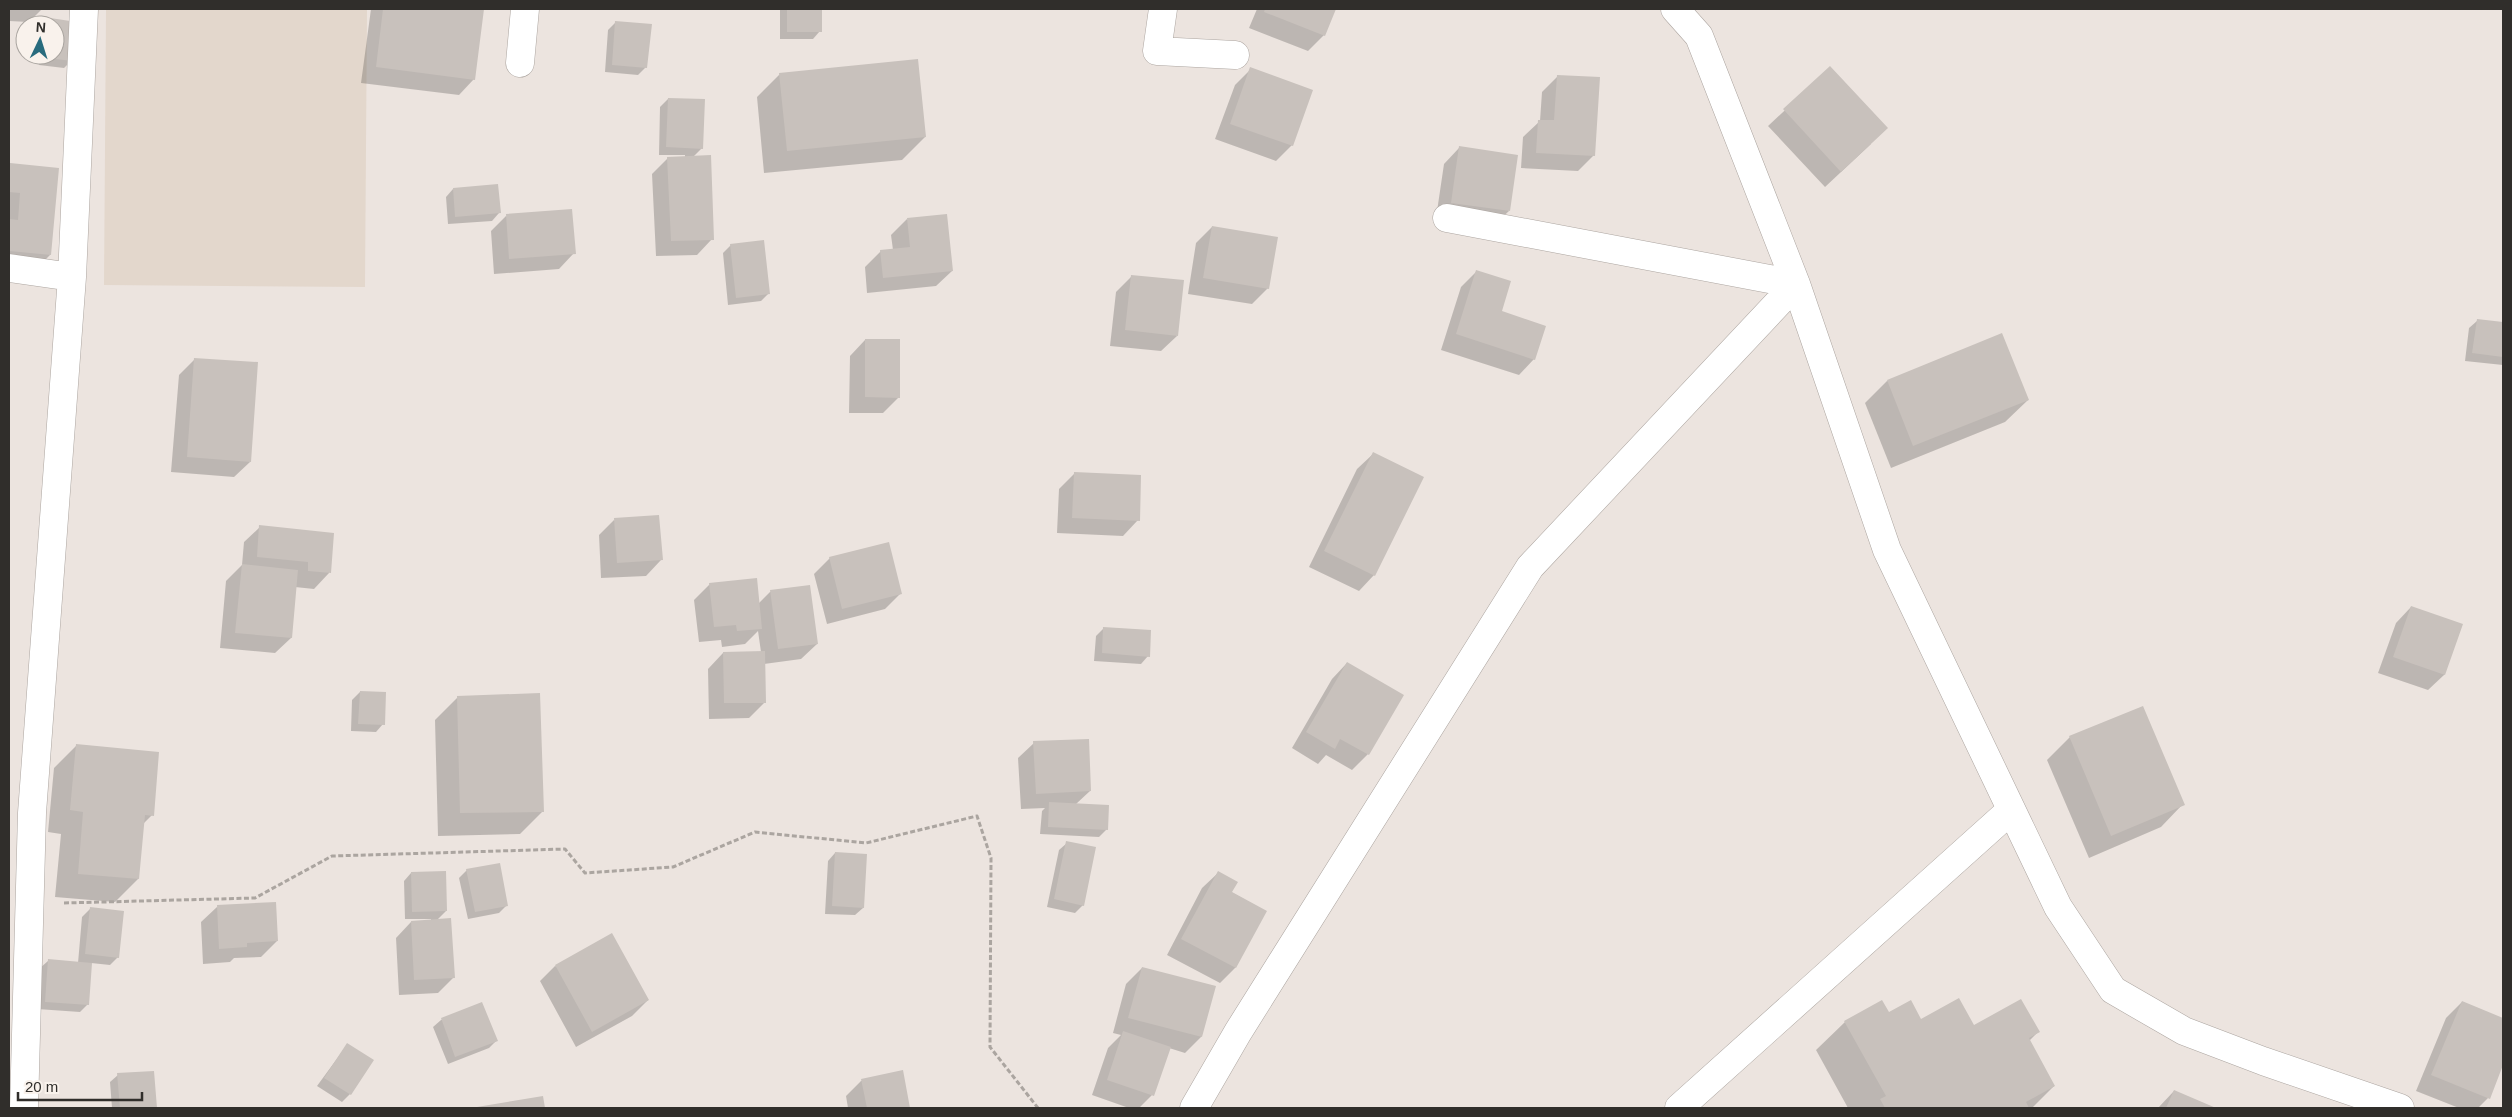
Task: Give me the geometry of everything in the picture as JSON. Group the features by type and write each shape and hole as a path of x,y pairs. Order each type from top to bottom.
{"street":[{"path":"24,1108 32,813 72,277 84,9"},
{"path":"520,63 525,9"},
{"path":"1163,9 1157,51 1235,55"},
{"path":"1675,9 1699,36 1796,284 1886,550 2058,907 2113,990 2184,1030 2263,1062 2400,1108"},
{"path":"1447,218 1796,284"},
{"path":"9,268 72,277"},
{"path":"1194,1108 1244,1023 1530,567 1796,284"},
{"path":"1679,1108 2011,810"}],"path":[{"path":"29,904 255,898 332,856 565,849 585,874 673,866 755,832 866,843 977,816 990,858 990,1047 1038,1108"}],"shaded area":[{"path":"106,9 367,9 365,287 104,285"}],"building":[{"path":"383,9 484,9 475,80 376,67"},
{"path":"787,9 822,9 822,32 787,32"},
{"path":"1265,9 1336,9 1325,36 1264,12"},
{"path":"65,20 77,22 73,61 65,60"},
{"path":"615,21 652,24 647,68 612,65"},
{"path":"918,59 926,137 787,151 779,73"},
{"path":"1830,66 1888,128 1841,172 1783,109"},
{"path":"1250,67 1313,90 1293,146 1230,124"},
{"path":"1557,75 1600,77 1595,156 1536,153 1538,120 1554,120"},
{"path":"668,98 705,99 703,149 666,147"},
{"path":"1459,146 1518,155 1510,211 1451,203"},
{"path":"711,155 714,240 671,241 667,157"},
{"path":"10,163 59,168 51,255 9,251 9,219 18,220 20,193 9,192"},
{"path":"498,184 501,213 455,217 453,188"},
{"path":"572,209 576,254 509,259 506,214"},
{"path":"947,214 953,271 883,278 880,250 910,247 907,218"},
{"path":"1212,226 1278,237 1269,289 1203,278"},
{"path":"764,240 770,294 736,298 730,244"},
{"path":"1476,270 1511,281 1502,311 1546,326 1535,360 1456,334"},
{"path":"1131,275 1184,280 1178,336 1125,330"},
{"path":"2477,319 2503,322 2503,357 2472,353"},
{"path":"2002,333 2029,400 1913,446 1887,380"},
{"path":"865,339 900,339 900,398 865,397"},
{"path":"194,358 258,362 251,462 187,457"},
{"path":"1373,452 1424,477 1375,576 1324,551"},
{"path":"1074,472 1141,475 1140,521 1072,518"},
{"path":"659,515 663,560 617,563 614,518"},
{"path":"259,525 334,533 331,573 308,571 308,562 257,557"},
{"path":"889,542 902,594 842,609 829,557"},
{"path":"242,564 298,570 292,638 235,633"},
{"path":"757,578 762,629 737,631 736,625 714,627 709,583"},
{"path":"810,585 818,644 778,649 770,590"},
{"path":"2411,606 2463,624 2445,675 2393,657"},
{"path":"1103,627 1151,630 1150,657 1102,653"},
{"path":"765,651 766,703 724,703 723,652"},
{"path":"1347,662 1404,695 1369,755 1340,739 1335,749 1306,732"},
{"path":"360,691 386,692 385,725 358,724"},
{"path":"540,693 544,812 460,813 457,696"},
{"path":"2143,706 2185,805 2111,836 2069,736"},
{"path":"1089,739 1091,791 1036,794 1033,741"},
{"path":"76,744 159,752 154,816 145,815 139,879 78,874 83,812 70,810"},
{"path":"1049,802 1109,805 1108,830 1048,827"},
{"path":"1066,841 1096,847 1084,906 1054,899"},
{"path":"835,852 867,854 864,908 832,906"},
{"path":"500,863 508,906 475,912 466,869"},
{"path":"446,871 447,911 412,912 411,872"},
{"path":"1218,871 1238,882 1232,892 1267,911 1236,968 1181,939"},
{"path":"276,902 278,941 247,943 247,947 219,949 217,905"},
{"path":"90,907 124,911 119,958 85,954"},
{"path":"451,918 455,978 414,980 411,921"},
{"path":"612,933 649,1000 592,1032 555,965"},
{"path":"48,959 92,963 89,1005 45,1002"},
{"path":"1142,967 1216,986 1202,1037 1128,1018"},
{"path":"1959,998 1974,1025 2021,999 2040,1032 2029,1038 2055,1086 2026,1102 2029,1108 1885,1108 1880,1099 1886,1096 1844,1021 1882,1000 1889,1012 1911,1000 1921,1019"},
{"path":"2462,1001 2503,1018 2503,1065 2490,1099 2431,1075"},
{"path":"482,1002 498,1041 455,1057 441,1018"},
{"path":"1123,1031 1171,1047 1154,1096 1107,1080"},
{"path":"347,1043 374,1060 351,1095 324,1078"},
{"path":"903,1070 910,1108 867,1108 861,1079"},
{"path":"154,1071 157,1108 120,1108 117,1073"},
{"path":"2174,1090 2216,1108 2166,1108"},
{"path":"543,1096 545,1108 477,1108 477,1107"}]}
